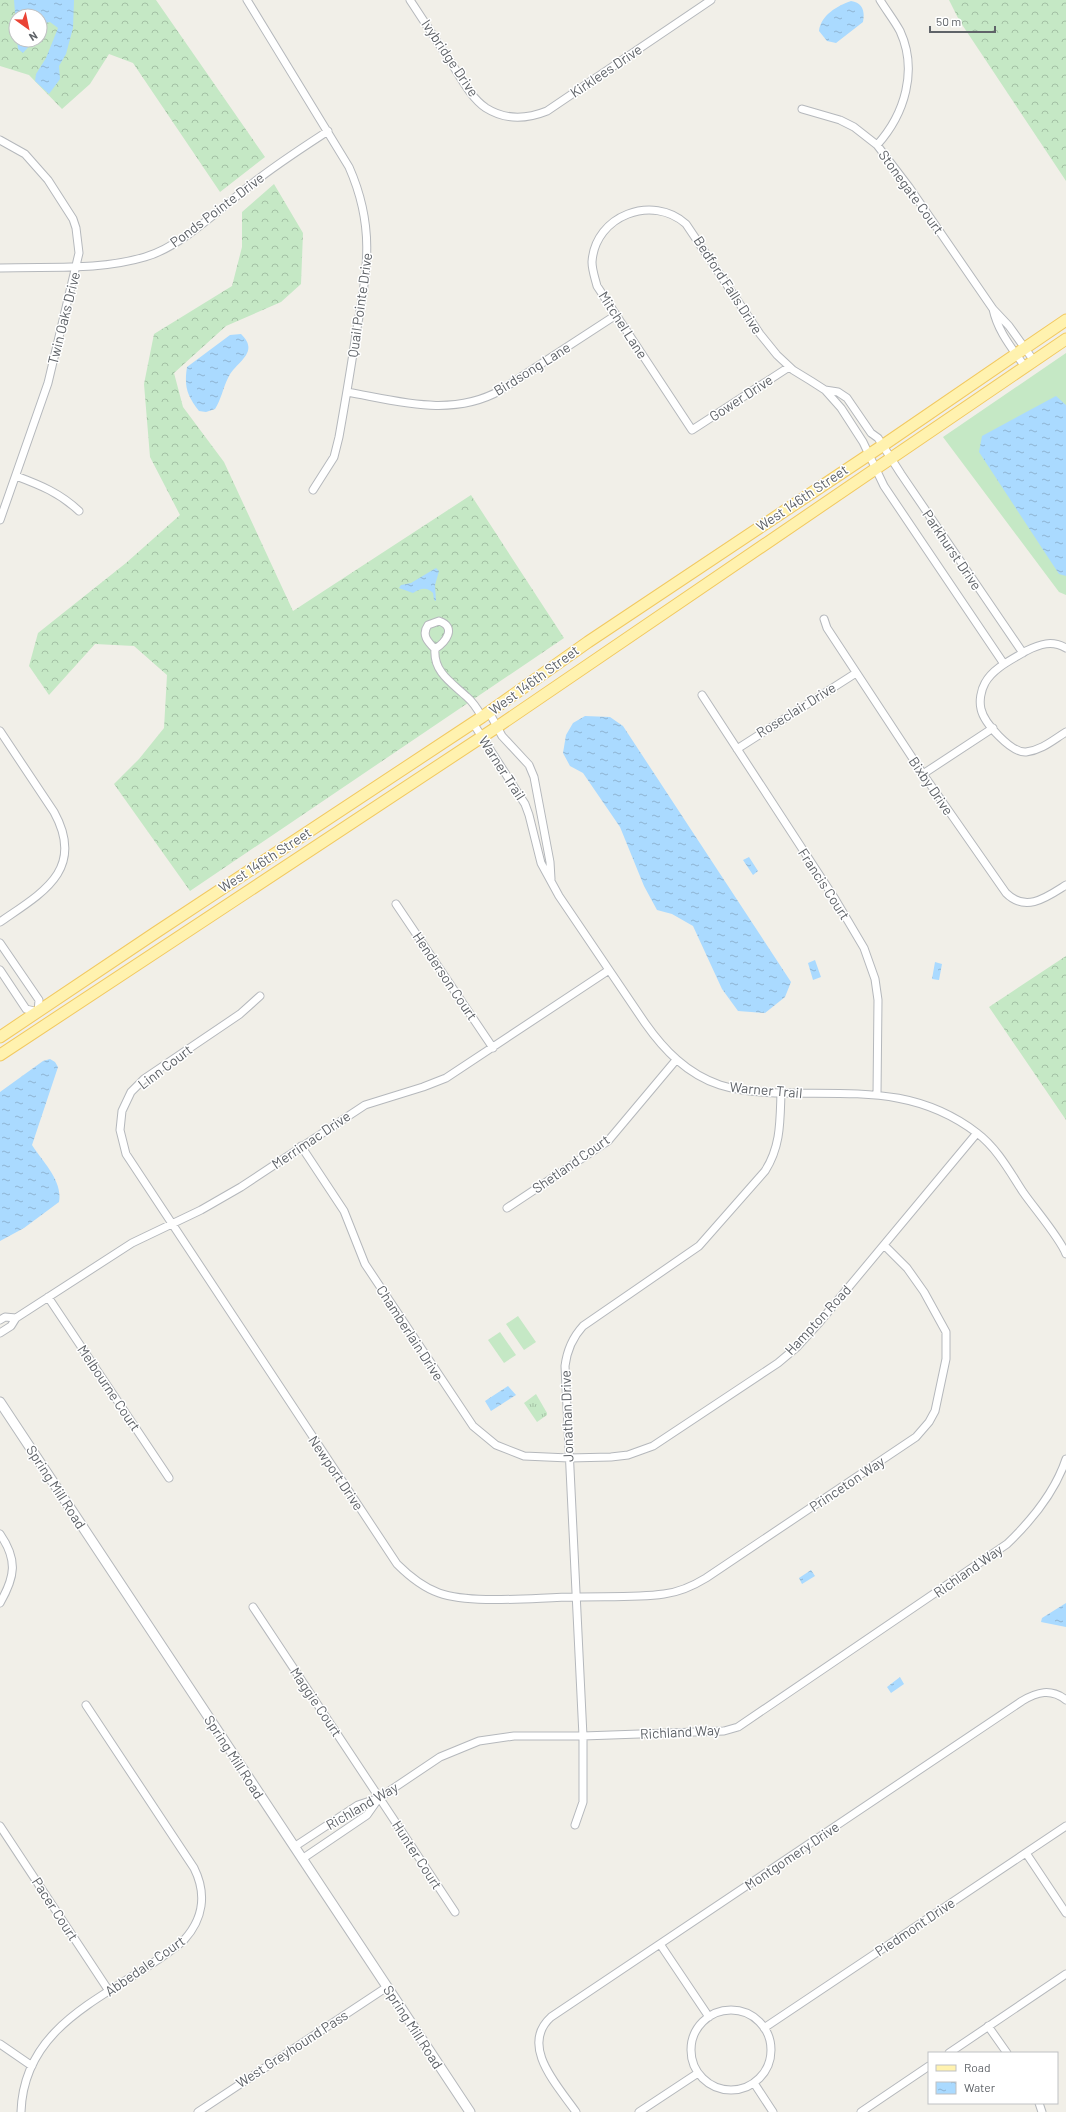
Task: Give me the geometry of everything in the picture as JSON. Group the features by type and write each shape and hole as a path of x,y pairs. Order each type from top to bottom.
{"main road":[{"name":"West 146th Street","path":"0,1037 473,723 588,642 882,446 1020,350 1066,320"},
{"name":"West 146th Street","path":"0,1055 481,736 497,727 1066,339"},
{"path":"212,895 222,908"}],"street":[{"name":"Quail Pointe Drive","path":"247,0 328,131 355,180 365,219 368,239 366,275 347,392 334,457 313,490"},
{"name":"Ivybridge Drive","path":"410,0 465,84 481,104 494,112"},
{"name":"Kirklees Drive","path":"494,112 505,116 523,118 535,116 547,111 711,0"},
{"path":"877,145 892,127 902,108 906,96 908,70 904,42 880,0"},
{"name":"Stonegate Court","path":"802,110 840,120 854,127 877,145 909,187 993,309 1002,318 1020,350 1030,364"},
{"name":"Ponds Pointe Drive","path":"0,268 76,268 133,260 167,248 294,152 328,131"},
{"name":"Twin Oaks Drive","path":"0,140 15,147 36,164 69,210 76,228 79,253 48,383 0,520"},
{"name":"Bedford Falls Drive","path":"619,217 638,210 656,210 674,215 686,224 760,334 789,367 826,390 841,408 869,454"},
{"name":"Mitchel Lane","path":"619,217 604,232 598,241 592,263 598,286 692,430"},
{"name":"Birdsong Lane","path":"347,392 428,406 465,404 492,395 501,390 616,315"},
{"name":"Gower Drive","path":"692,430 789,367"},
{"name":"Bedford Falls Drive","path":"826,390 838,392 847,398 871,434 878,438 882,446"},
{"name":"Parkhurst Drive","path":"882,446 1023,653"},
{"name":"Parkhurst Drive","path":"869,454 884,486 1004,664"},
{"path":"16,476 52,490 65,498 79,511"},
{"name":"Bixby Drive","path":"824,619 827,628 923,774 1009,896 1020,901 1035,902 1043,900 1066,885"},
{"path":"1065,736 1038,750 1024,752 1003,741 993,728 982,711 981,696 986,682 1004,664 1023,653 1037,646 1049,643 1060,644 1066,648"},
{"name":"Warner Trail","path":"436,649 436,663 440,670 458,690 486,714 529,765 534,777 541,812 550,862 551,879"},
{"name":"Roseclair Drive","path":"737,748 856,672"},
{"name":"Francis Court","path":"702,696 857,935 871,963 878,1000 877,1095"},
{"name":"Warner Trail","path":"473,723 514,786 529,815 537,854 560,896 658,1042 676,1060 696,1074 721,1085 736,1089 781,1093 877,1095 926,1104 949,1114 977,1133 1003,1161 1066,1254"},
{"path":"923,774 993,728"},
{"path":"0,731 54,812 60,823 64,843 62,864 50,885 0,922"},
{"name":"Warner Trail","path":"529,815 541,812"},
{"name":"Henderson Court","path":"396,904 493,1048"},
{"path":"0,943 39,1000 38,1012"},
{"path":"0,970 26,1009 38,1012 47,1024"},
{"name":"Merrimac Drive","path":"0,1333 11,1326 16,1318 120,1251 201,1210 241,1187 365,1105 435,1083 470,1064 609,970"},
{"name":"Linn Court","path":"171,1224 126,1154 120,1130 120,1120 126,1102 131,1092 144,1079 240,1014 260,996"},
{"name":"Shetland Court","path":"507,1208 608,1141 676,1060"},
{"name":"Jonathan Drive","path":"576,1825 583,1802 583,1736 565,1366 572,1341 587,1323 692,1252 719,1226 771,1160 780,1130 781,1093"},
{"name":"Hampton Road","path":"569,1458 628,1455 653,1446 778,1362 797,1347 818,1324 977,1133"},
{"name":"Chamberlain Drive","path":"301,1146 344,1211 365,1264 473,1426 488,1440 515,1454 534,1458 569,1458"},
{"name":"Newport Drive","path":"171,1224 379,1538 397,1564 408,1575 431,1590 456,1597 485,1599 576,1597"},
{"name":"Princeton Way","path":"576,1597 664,1594 692,1586 916,1437 922,1431 935,1411 938,1399 946,1359 946,1332 927,1298 907,1268 884,1245"},
{"name":"Melbourne Court","path":"48,1297 169,1478"},
{"name":"Merrimac Drive","path":"0,1320 5,1317 16,1318"},
{"name":"Spring Mill Road","path":"0,1402 470,2112"},
{"name":"Richland Way","path":"294,1847 358,1805 379,1798 440,1757 479,1741 514,1736 583,1736 724,1731 738,1727 1007,1544 1044,1503 1066,1459"},
{"path":"0,1534 10,1550 13,1565 9,1585 0,1603"},
{"name":"Maggie Court","path":"253,1607 379,1798"},
{"name":"Montgomery Drive","path":"576,2112 546,2067 538,2048 538,2037 542,2026 550,2017 1022,1701 1040,1693 1048,1692 1057,1694 1066,1700"},
{"name":"Abbedale Court","path":"21,2112 23,2091 32,2066 40,2049 59,2026 184,1940 196,1924 200,1913 202,1893 194,1868 86,1705"},
{"path":"302,1859 367,1815 379,1798"},
{"name":"Hunter Court","path":"379,1798 454,1912"},
{"name":"Pacer Court","path":"0,1826 109,1991"},
{"name":"Piedmont Drive","path":"764,2028 1066,1826"},
{"path":"1026,1853 1066,1913"},
{"path":"660,1944 709,2017"},
{"path":"950,2052 1066,1974"},
{"name":"West Greyhound Pass","path":"198,2112 387,1987"},
{"path":"725,2011 742,2012 758,2020 764,2028 770,2042 769,2062 766,2070 754,2083 743,2088 725,2089 710,2084 698,2073 692,2056 693,2038 698,2028 709,2017 725,2011"},
{"path":"988,2026 1005,2052"},
{"path":"0,2044 32,2066"},
{"path":"861,2112 928,2067"},
{"path":"639,2112 698,2073"},
{"path":"754,2083 773,2112"}],"green space":[{"path":"0,0 156,0 265,157 220,192 133,63 109,54 90,84 62,109 29,75 0,66"},
{"path":"949,0 1066,0 1066,181 959,20"},
{"path":"274,184 303,233 301,284 281,302 226,326 174,373 183,407 224,462 293,611 471,495 564,638 190,891 114,784 139,759 164,728 167,675 134,646 95,644 49,695 29,666 38,633 126,563 180,515 150,457 144,384 154,334 232,286 242,247 242,212"},
{"path":"1066,353 1066,595 1059,592 943,437"},
{"path":"1066,956 1066,1120 989,1007"},
{"path":"518,1316 536,1342 524,1350 506,1324"},
{"path":"500,1332 516,1355 504,1363 488,1340"},
{"path":"536,1394 547,1413 547,1415 537,1422 524,1403"}],"water":[{"path":"14,0 74,0 73,28 66,54 59,66 60,79 49,94 35,81 36,74 46,58 58,28 50,22 48,22 48,8 15,8"},
{"path":"851,1 861,6 864,14 863,22 836,43 827,41 819,31 823,20 835,8"},
{"path":"18,48 28,48 23,53"},
{"path":"241,334 246,341 248,352 231,372 215,409 206,412 199,411 187,390 187,367 230,335"},
{"path":"1056,396 1066,405 1066,576 1059,574 979,452 982,436"},
{"path":"436,568 439,571 435,585 436,601 434,600 433,593 428,589 421,589 413,593 399,588 401,585 411,583"},
{"path":"585,716 610,717 623,726 791,982 785,997 765,1013 738,1011 722,989 693,926 672,914 657,910 644,886 620,827 583,773 570,766 563,753 566,735 573,723"},
{"path":"749,857 758,871 753,875 743,860"},
{"path":"815,960 821,977 813,980 808,963"},
{"path":"935,962 942,964 939,980 932,979"},
{"path":"50,1059 55,1062 58,1067 32,1145 55,1179 58,1187 59,1202 24,1228 0,1241 0,1092 43,1061"},
{"path":"508,1386 516,1395 491,1411 485,1401"},
{"path":"811,1570 815,1576 802,1584 799,1578"},
{"path":"1066,1603 1066,1627 1041,1622 1042,1618"},
{"path":"900,1677 904,1684 891,1693 887,1687"}]}
